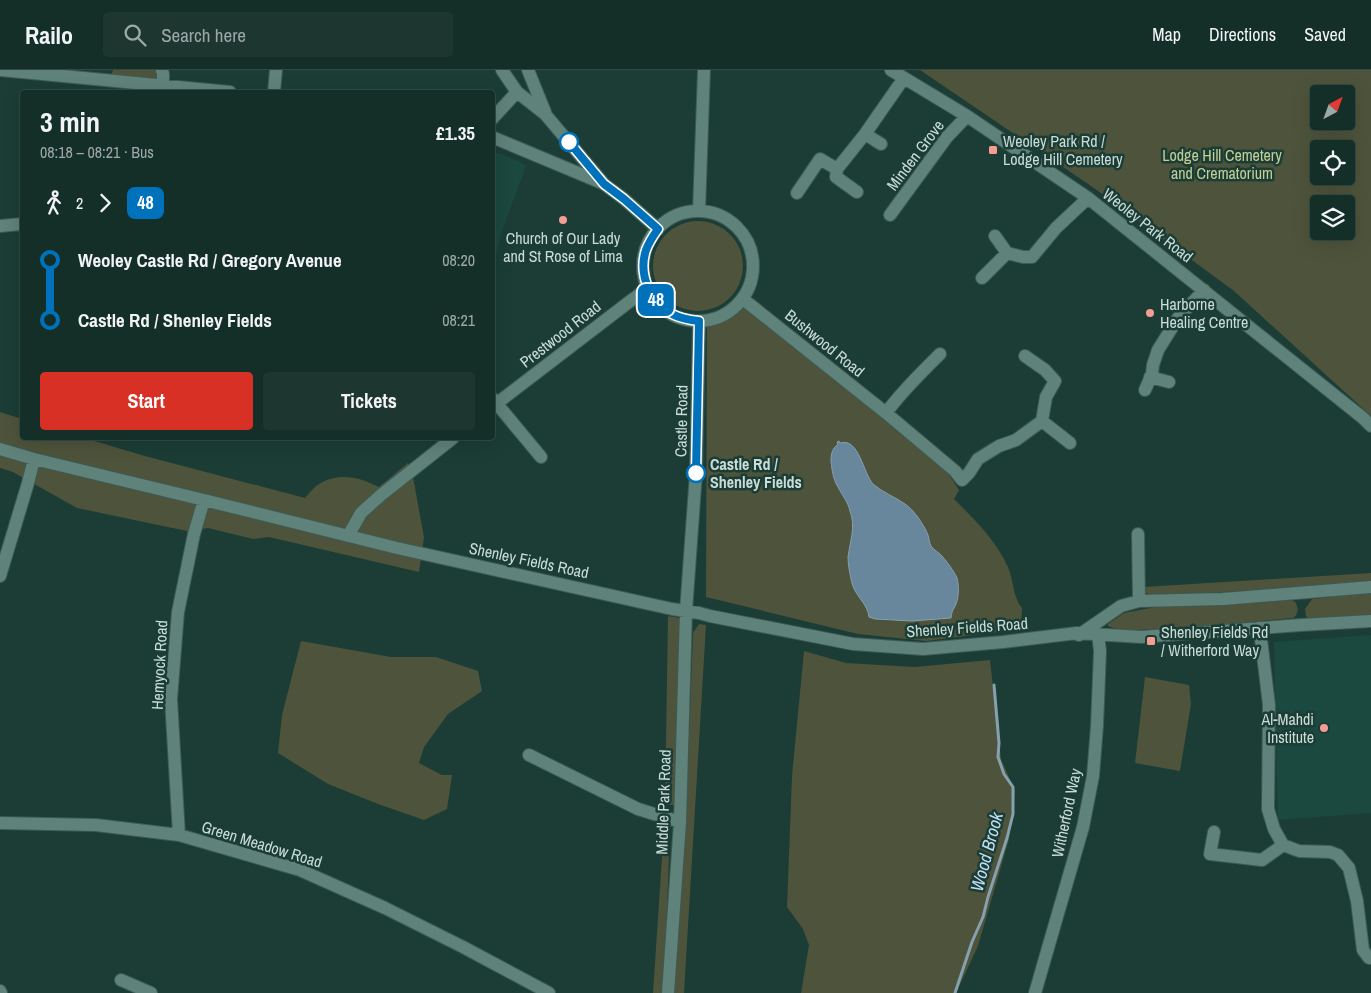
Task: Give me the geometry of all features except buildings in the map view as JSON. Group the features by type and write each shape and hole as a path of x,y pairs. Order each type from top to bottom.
{"street":[{"path":"0,70 108,75 163,86 196,90"},
{"path":"162,70 163,86"},
{"path":"274,90 276,70"},
{"path":"502,70 517,92 545,114 604,184 658,229"},
{"path":"528,70 545,114"},
{"path":"699,211 704,70"},
{"name":"Weoley Park Road","path":"891,70 966,116 1088,198 1371,426"},
{"path":"857,192 836,177 837,168 865,134 904,78"},
{"path":"495,116 517,92"},
{"name":"Minden Grove","path":"890,215 947,137 966,116"},
{"path":"865,134 881,144"},
{"path":"495,138 604,184"},
{"path":"797,193 820,159 837,168"},
{"path":"995,236 1007,252 1023,257 1032,257 1056,228 1088,198"},
{"path":"699,211 720,216 730,221 742,233 753,257 752,279 743,299 722,316 699,321 683,319 662,307 654,299 648,288 644,270 645,251 658,229 675,216 699,211"},
{"path":"0,226 20,224"},
{"path":"982,278 1007,252"},
{"name":"Prestwood Road","path":"495,402 648,288"},
{"path":"1145,390 1158,350 1178,318 1204,290"},
{"name":"Bushwood Road","path":"743,299 886,413 955,471 962,480 978,459 1000,446 1016,440 1042,421"},
{"name":"Castle Road","path":"686,611 696,473 699,321"},
{"path":"886,413 898,397 940,354"},
{"path":"1025,356 1045,370 1055,381 1046,397 1042,421 1070,443"},
{"path":"1150,377 1168,382"},
{"path":"495,404 541,457"},
{"path":"348,536 362,514 381,494 451,440"},
{"name":"Shenley Fields Road","path":"0,449 397,548 686,611 853,644 923,649 1059,636 1064,638 1081,634 1121,606 1139,602 1223,599 1371,587"},
{"path":"0,576 34,459"},
{"name":"Hemyock Road","path":"179,836 171,698 178,612 194,534 204,500"},
{"path":"1138,534 1139,602"},
{"name":"Middle Park Road","path":"668,993 680,822 686,611"},
{"name":"Shenley Fields Road","path":"1081,634 1141,637 1371,621"},
{"path":"1259,628 1269,705 1268,808 1274,829 1283,845 1298,851 1330,852 1338,855 1349,868 1357,901 1362,950 1371,958"},
{"name":"Witherford Way","path":"1035,993 1083,827 1092,776 1098,716 1100,651 1098,635"},
{"path":"529,755 638,809 680,822"},
{"name":"Green Meadow Road","path":"0,823 96,825 179,836 262,859 307,873 385,908 549,993"},
{"path":"1214,832 1210,854 1262,860 1283,845"},
{"path":"121,980 151,993"}],"shaded area":[{"path":"495,152 526,166 502,231 495,259"},
{"name":"Al-Mahdi Institute","path":"1371,635 1371,813 1278,820 1274,642"}],"green space":[{"path":"113,70 160,70 160,82 110,79"},
{"name":"Lodge Hill Cemetery and Crematorium","path":"920,70 1371,70 1371,416 1234,291 1094,188"},
{"path":"698,221 715,224 730,234 740,249 743,266 740,283 730,298 715,308 698,311 681,308 666,298 656,283 653,266 656,249 666,234 681,224"},
{"path":"739,306 745,308 943,465 959,490 954,499 990,538 1007,565 1016,598 1022,608 1021,629 926,641 858,634 706,597 707,318"},
{"path":"0,412 20,418 20,440 91,440 305,498 319,484 334,478 356,478 379,487 408,463 413,477 424,537 419,572 269,537 253,539 208,528 187,531 77,508 13,472 0,468"},
{"path":"1371,573 1371,582 1151,597 1145,592 1144,587"},
{"path":"1371,593 1371,616 1309,619 1306,616 1305,609 1312,599"},
{"path":"1292,600 1296,603 1298,609 1293,618 1137,630 1125,630 1108,626 1108,624 1124,613 1156,607"},
{"path":"668,616 680,618 674,805 665,805"},
{"path":"699,624 706,625 684,993 673,993 686,813 693,633"},
{"path":"301,641 391,657 436,657 478,671 482,691 448,714 424,747 419,763 442,775 452,775 447,809 424,820 328,784 278,753 282,715"},
{"path":"804,651 846,663 915,667 990,660 1001,759 1015,791 1009,839 978,946 956,993 801,993 809,945 803,929 787,907 792,776"},
{"path":"1145,677 1189,685 1191,704 1180,771 1135,763"},
{"path":"664,827 670,828 664,993 653,993"}],"water":[{"path":"839,441 840,443 852,445 856,450 873,484 912,510 924,527 931,546 942,556 952,570 957,578 958,591 957,601 951,618 912,621 869,617 852,583 848,557 853,528 852,517 832,471 832,454"}],"waterway":[{"name":"Wood Brook","path":"955,993 972,942 983,917 1013,814 1013,787 1004,774 998,757 999,743 994,685"}],"bus line":[{"name":"48","path":"569,142 604,184 658,229 645,251 644,264 648,288 654,299 672,314 683,319 699,321 696,473"}],"place":[{"name":"Weoley Park Rd / Lodge Hill Cemetery","path":"993,150"},
{"name":"Church of Our Lady and St Rose of Lima","path":"563,220"},
{"name":"Harborne Healing Centre","path":"1150,313"},
{"name":"Castle Rd / Shenley Fields","path":"696,473"},
{"name":"Shenley Fields Rd / Witherford Way","path":"1151,641"},
{"name":"Al-Mahdi Institute","path":"1324,728"}]}
